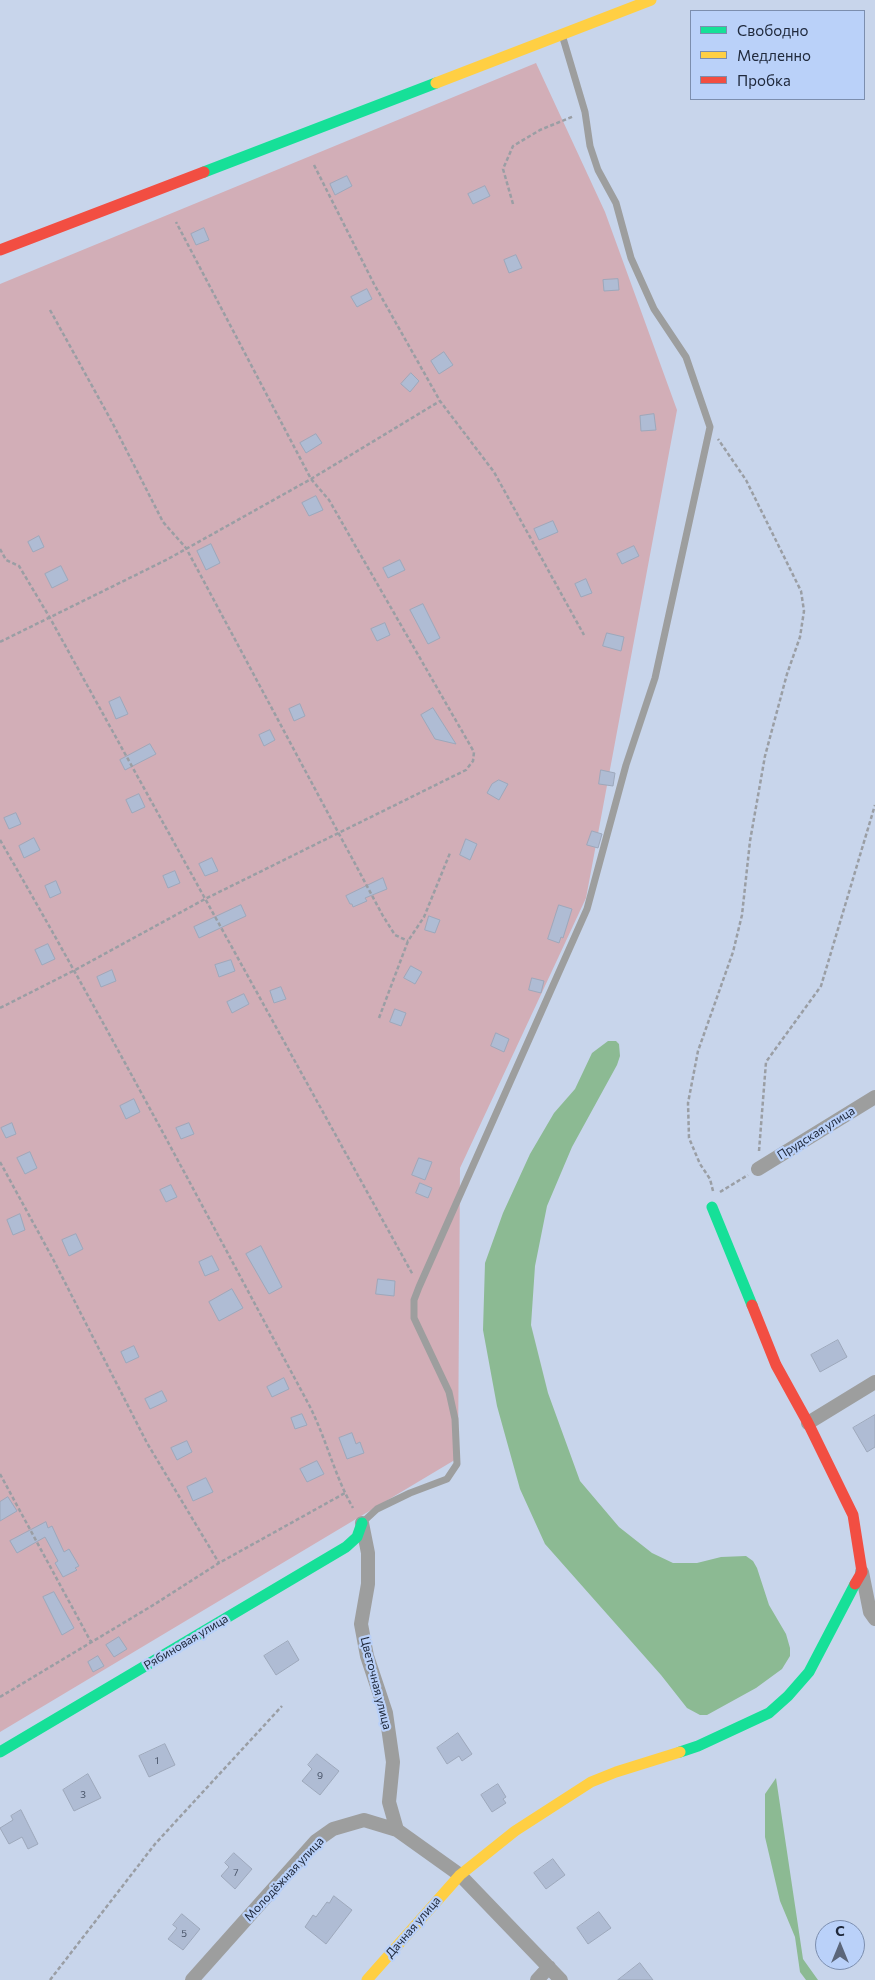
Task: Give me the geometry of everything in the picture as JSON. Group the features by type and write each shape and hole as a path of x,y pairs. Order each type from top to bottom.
{"main road":[{"path":"0,250 650,0"},
{"path":"712,1207 776,1365 808,1423 853,1515 862,1572"},
{"name":"Рябиновая улица","path":"0,1752 346,1548 357,1536 362,1523"},
{"name":"Дачная улица","path":"367,1980 460,1875 515,1831 591,1782 616,1772 698,1746 769,1713 788,1696 809,1672 832,1624 862,1572"}],"street":[{"name":"Прудская улица","path":"758,1169 875,1097"},
{"path":"808,1423 875,1382"},
{"name":"Цветочная улица","path":"362,1523 368,1553 368,1584 361,1624 367,1656 386,1713 393,1762 389,1802 397,1830"},
{"path":"862,1572 870,1612 875,1619"},
{"name":"Молодёжная улица","path":"192,1980 316,1841 333,1829 364,1820 397,1830"},
{"path":"397,1830 460,1875 560,1980"},
{"path":"537,1980 549,1967"}],"lane":[{"path":"362,1523 377,1509 410,1493 447,1479 457,1464 455,1419 449,1392 414,1318 414,1300 587,910 626,765 655,678 710,427 686,358 654,309 631,258 616,203 598,170 590,146 585,112 562,35"}],"path":[{"path":"513,204 503,169 513,146 540,130 585,112"},
{"path":"314,165 374,284 440,401 494,472 584,635"},
{"path":"0,1008 75,970 205,899 466,770 473,761 474,752 329,500 311,479 176,222"},
{"path":"50,310 112,422 163,522 186,548 382,916 395,935 408,941"},
{"path":"0,642 168,559 311,479 440,401"},
{"path":"710,427 746,480 801,591 804,610 800,637 787,674 765,756 750,841 742,915 733,952 698,1051 688,1102 689,1138 700,1164 710,1179 713,1190 712,1207"},
{"path":"0,549 6,560 19,566 50,618 419,1287"},
{"path":"712,1207 721,1192 758,1169 766,1062 821,986 875,806"},
{"path":"0,840 75,970 313,1412 345,1493 362,1523"},
{"path":"379,1018 408,941 424,917 450,853"},
{"path":"0,1162 53,1260 147,1443 219,1563"},
{"path":"0,1474 91,1642"},
{"path":"0,1697 155,1604 219,1563 345,1493"},
{"path":"50,1980 155,1844 282,1706"}],"shaded area":[{"path":"536,63 605,212 677,410 586,898 460,1168 458,1458 0,1732 0,284"},
{"path":"608,1041 616,1041 619,1044 620,1056 617,1065 572,1147 547,1206 535,1266 531,1325 548,1393 580,1481 619,1527 652,1553 673,1563 697,1563 721,1557 746,1556 753,1561 757,1568 769,1605 786,1634 790,1656 782,1669 756,1688 707,1715 700,1715 687,1708 661,1675 545,1544 520,1489 497,1406 483,1330 485,1263 503,1213 530,1154 554,1113 575,1089 592,1053"},
{"path":"776,1778 803,1959 818,1980 806,1980 800,1972 795,1937 780,1901 765,1837 765,1794"}],"building":[{"path":"347,176 352,186 335,195 330,184"},
{"path":"485,186 490,196 473,204 468,194"},
{"path":"204,228 209,240 196,245 191,234"},
{"path":"516,255 522,268 509,273 504,260"},
{"path":"618,279 619,290 604,291 603,280"},
{"path":"367,289 372,299 357,307 351,297"},
{"path":"444,352 453,365 439,374 431,361"},
{"path":"411,373 419,381 410,392 401,384"},
{"path":"654,414 656,430 641,431 640,416"},
{"path":"316,434 322,443 306,453 300,443"},
{"path":"316,496 323,510 309,516 302,503"},
{"path":"553,521 558,532 539,540 534,529"},
{"path":"39,536 44,547 33,552 28,542"},
{"path":"211,544 220,563 206,570 197,551"},
{"path":"634,546 639,556 622,564 617,554"},
{"path":"400,560 405,570 388,578 383,568"},
{"path":"61,566 68,580 52,588 45,574"},
{"path":"586,579 592,593 581,597 575,584"},
{"path":"423,604 440,638 428,644 410,610"},
{"path":"385,623 390,635 377,641 371,629"},
{"path":"607,633 624,637 621,651 603,646"},
{"path":"120,697 128,714 116,719 109,702"},
{"path":"300,704 305,716 294,721 289,709"},
{"path":"433,708 456,744 435,739 421,715"},
{"path":"270,730 275,740 264,746 259,735"},
{"path":"150,744 156,754 125,770 120,760"},
{"path":"601,770 615,773 613,786 599,784"},
{"path":"499,780 508,784 499,800 487,793 492,784"},
{"path":"139,794 145,807 132,813 126,800"},
{"path":"16,813 21,824 9,829 4,818"},
{"path":"592,831 602,834 598,848 587,845"},
{"path":"34,838 40,850 24,858 19,846"},
{"path":"466,839 477,844 470,860 460,855"},
{"path":"212,858 218,871 205,876 199,864"},
{"path":"175,871 180,883 168,888 163,876"},
{"path":"383,878 387,889 365,898 367,901 353,907 350,904 346,896"},
{"path":"56,881 61,893 50,898 45,886"},
{"path":"241,905 246,916 199,938 194,927"},
{"path":"559,905 572,909 563,938 561,937 559,943 548,939"},
{"path":"429,916 440,920 435,933 425,930"},
{"path":"48,944 55,959 42,965 35,950"},
{"path":"231,960 235,971 219,977 215,965"},
{"path":"411,966 422,972 415,984 404,978"},
{"path":"112,970 116,981 101,987 97,977"},
{"path":"532,978 544,981 541,993 529,990"},
{"path":"281,987 286,999 274,1003 270,991"},
{"path":"244,994 249,1004 232,1013 227,1002"},
{"path":"395,1009 406,1013 401,1026 390,1022"},
{"path":"496,1033 509,1039 504,1052 491,1046"},
{"path":"134,1099 140,1112 126,1119 120,1106"},
{"path":"12,1123 16,1134 6,1138 1,1128"},
{"path":"189,1123 194,1134 181,1139 176,1128"},
{"path":"30,1152 37,1168 25,1174 17,1158"},
{"path":"419,1158 432,1162 425,1180 412,1175"},
{"path":"420,1183 432,1188 428,1198 416,1193"},
{"path":"171,1185 177,1197 166,1202 160,1190"},
{"path":"20,1214 25,1230 13,1235 7,1220"},
{"path":"76,1234 83,1249 69,1256 62,1240"},
{"path":"261,1246 282,1287 269,1294 246,1254"},
{"path":"212,1256 219,1270 205,1276 199,1262"},
{"path":"378,1279 395,1281 394,1296 376,1294"},
{"path":"232,1289 243,1308 219,1321 209,1302"},
{"path":"838,1340 847,1357 820,1372 811,1355"},
{"path":"134,1346 139,1357 126,1363 121,1352"},
{"path":"284,1378 289,1389 272,1397 267,1387"},
{"path":"162,1391 167,1401 150,1409 145,1399"},
{"path":"302,1414 307,1425 295,1429 291,1418"},
{"path":"875,1415 875,1447 867,1452 853,1428"},
{"path":"352,1433 356,1444 360,1442 364,1453 347,1459 339,1438"},
{"path":"187,1441 192,1452 177,1460 171,1448"},
{"path":"317,1461 324,1474 307,1482 300,1469"},
{"path":"206,1478 213,1492 193,1501 187,1487"},
{"path":"8,1497 17,1511 0,1521 0,1502"},
{"path":"46,1522 48,1528 52,1526 64,1552 69,1549 79,1566 75,1568 77,1570 63,1577 55,1563 58,1561 45,1537 17,1553 10,1541"},
{"path":"54,1592 74,1628 62,1635 43,1597"},
{"path":"119,1637 127,1649 114,1657 106,1645"},
{"path":"288,1641 299,1660 276,1675 264,1656"},
{"path":"98,1656 104,1666 93,1672 88,1662"},
{"path":"458,1733 472,1754 462,1761 459,1756 447,1764 437,1748"},
{"path":"165,1744 175,1765 149,1777 139,1756"},
{"path":"317,1754 339,1771 320,1795 302,1781 312,1769 308,1765"},
{"path":"88,1774 101,1798 74,1811 63,1790"},
{"path":"498,1784 506,1797 503,1799 506,1803 492,1812 481,1795"},
{"path":"21,1810 38,1844 28,1849 22,1837 9,1844 0,1828 13,1820 11,1816"},
{"path":"234,1853 252,1869 235,1889 221,1876 229,1867 225,1863"},
{"path":"553,1859 565,1875 546,1889 534,1873"},
{"path":"334,1896 352,1910 326,1944 305,1927 313,1915 316,1917"},
{"path":"599,1912 611,1928 588,1944 577,1928"},
{"path":"182,1914 200,1929 183,1950 168,1939 177,1928 173,1925"},
{"path":"640,1963 653,1980 618,1980"}],"traffic: fast":[{"path":"204,172 436,83"},
{"path":"712,1207 752,1305"},
{"path":"0,1752 346,1547 357,1537 362,1523"},
{"path":"680,1752 698,1746 769,1713 788,1696 809,1672 855,1584"}],"traffic: slow":[{"path":"436,83 651,0"},
{"path":"367,1980 460,1875 515,1831 591,1782 680,1752"}],"traffic: jam":[{"path":"0,250 204,172"},
{"path":"752,1305 776,1365 808,1423 853,1515 862,1572 855,1584"}]}
